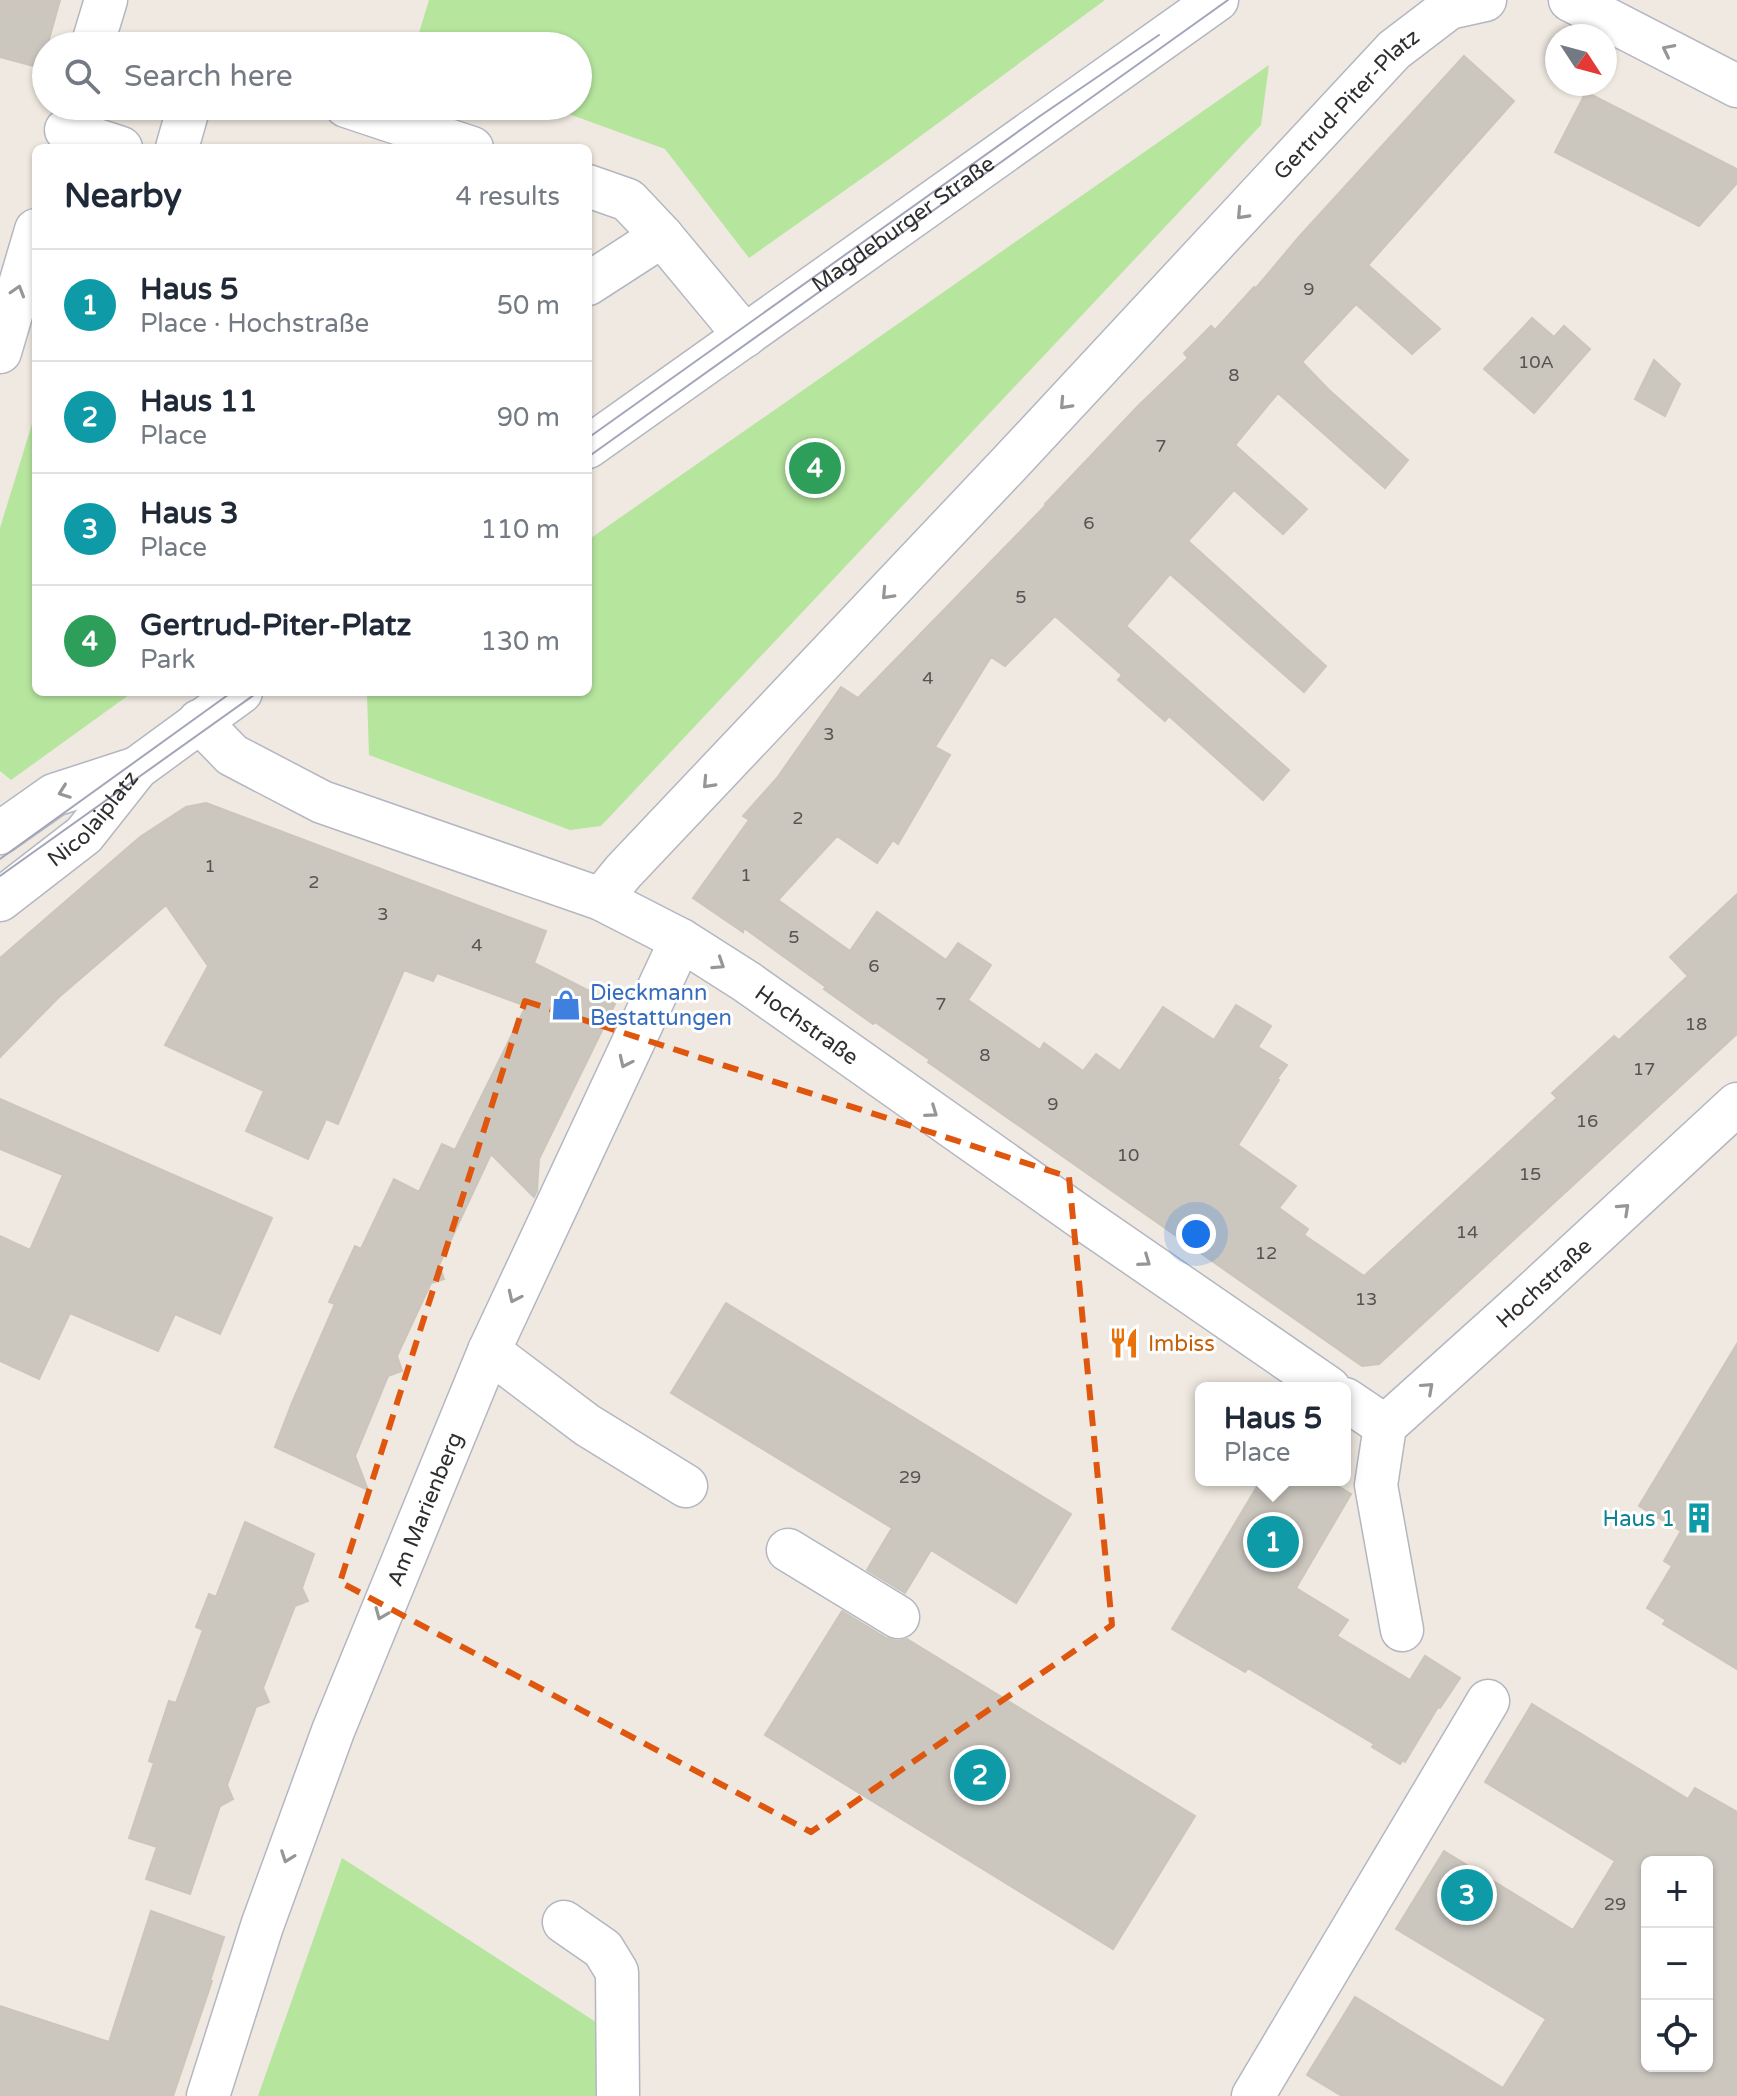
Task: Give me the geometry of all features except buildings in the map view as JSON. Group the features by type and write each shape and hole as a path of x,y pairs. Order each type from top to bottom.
{"street":[{"path":"96,32 106,0"},
{"name":"Magdeburger Straße","path":"592,444 1217,0"},
{"name":"Gertrud-Piter-Platz","path":"601,899 1394,50 1449,8 1485,0"},
{"path":"1570,0 1737,86"},
{"path":"178,144 185,120"},
{"path":"388,120 460,144"},
{"path":"67,128 110,144"},
{"path":"592,187 628,200 745,336"},
{"path":"592,281 662,236"},
{"path":"0,352 32,244"},
{"path":"137,768 235,696"},
{"name":"Hochstraße","path":"199,721 232,755 322,802 601,899 681,940 747,982 1320,1382"},
{"name":"Nicolaiplatz","path":"0,833 54,795 137,768"},
{"name":"Nicolaiplatz","path":"0,900 84,835 137,768"},
{"name":"Am Marienberg","path":"208,2096 262,1926 333,1731 489,1351 681,940"},
{"name":"Hochstraße","path":"1385,1426 1737,1104"},
{"path":"489,1351 587,1425 686,1486"},
{"path":"1351,1403 1385,1426 1376,1485 1402,1630"},
{"path":"788,1550 898,1617"},
{"path":"1253,2096 1488,1701"},
{"path":"564,1922 603,1949 617,1972 618,2096"}],"highlighted area":[{"path":"525,1001 1069,1177 1112,1625 811,1832 340,1582"}],"green space":[{"path":"429,0 1105,0 749,258 665,149 585,120 592,120 592,32 419,32"},
{"path":"1269,65 1261,125 601,826 570,830 369,755 367,696 592,696 592,537"},
{"path":"32,424 32,696 127,696 11,780 0,771 0,528"},
{"path":"342,1858 602,2026 607,2096 258,2096"}],"tram line":[{"path":"592,454 1228,0"},
{"path":"592,435 1040,116 1159,35"},
{"path":"0,859 226,696"},
{"path":"0,876 252,696"}],"place":[{"name":"Gertrud-Piter-Platz","path":"815,468"},
{"name":"Dieckmann Bestattungen","path":"566,1005"},
{"name":"Imbiss","path":"1124,1343"},
{"name":"Haus 1","path":"1699,1518"},
{"name":"Haus 5","path":"1273,1542"},
{"name":"Haus 11","path":"980,1775"},
{"name":"Haus 3","path":"1467,1895"}]}
